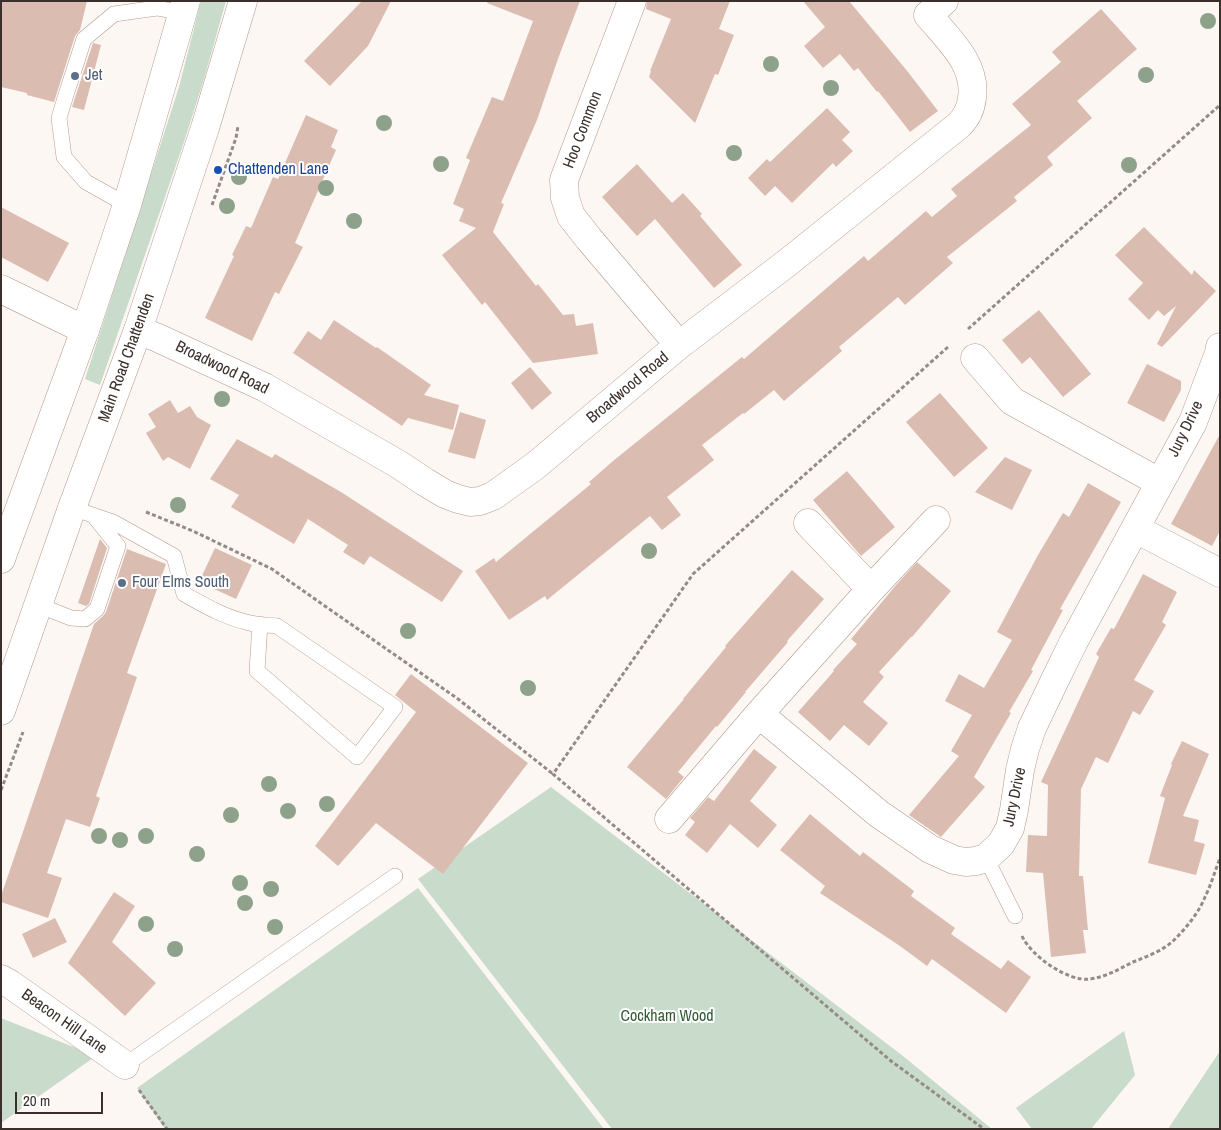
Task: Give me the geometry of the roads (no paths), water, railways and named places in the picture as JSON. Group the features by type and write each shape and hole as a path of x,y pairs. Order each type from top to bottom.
{"street":[{"name":"Main Road Chattenden","path":"1,711 38,606 83,512 138,330 205,128 243,1"},
{"name":"Hoo Common","path":"632,1 564,180 566,198 571,216 679,345"},
{"name":"Broadwood Road","path":"138,330 264,387 398,464 445,494 470,502 480,501 493,496 535,466 679,345 787,263 956,129 966,118 973,94 971,74 930,6"},
{"path":"1,559 85,330 127,205 184,7"},
{"path":"1,290 85,330"},
{"name":"Jury Drive","path":"986,858 1001,844 1010,828 1020,770 1032,728 1074,641 1193,422 1220,347"},
{"path":"975,358 1012,401 1159,482"},
{"path":"669,819 759,714 871,589 936,520"},
{"path":"808,522 871,589"},
{"path":"1136,529 1220,573"},
{"path":"759,714 879,814 930,849 954,860 966,862 986,858"},
{"name":"Beacon Hill Lane","path":"1,979 125,1066"}],"lane":[{"path":"127,205 86,182 64,157 59,118 84,39 114,14 157,8 184,7"},
{"path":"38,606 71,618 85,619 97,609 118,546 83,512"},
{"path":"83,512 113,522 174,556 184,594 218,613 247,622 278,626 396,707 357,757 257,671 260,624"},
{"path":"986,858 1015,916"},
{"path":"125,1066 395,876"}],"place":[{"name":"Jet","path":"75,76"},
{"name":"Chattenden Lane","path":"218,170"},
{"name":"Four Elms South","path":"122,583"}],"park label":[{"name":"Cockham Wood","path":"667,1017"}]}
